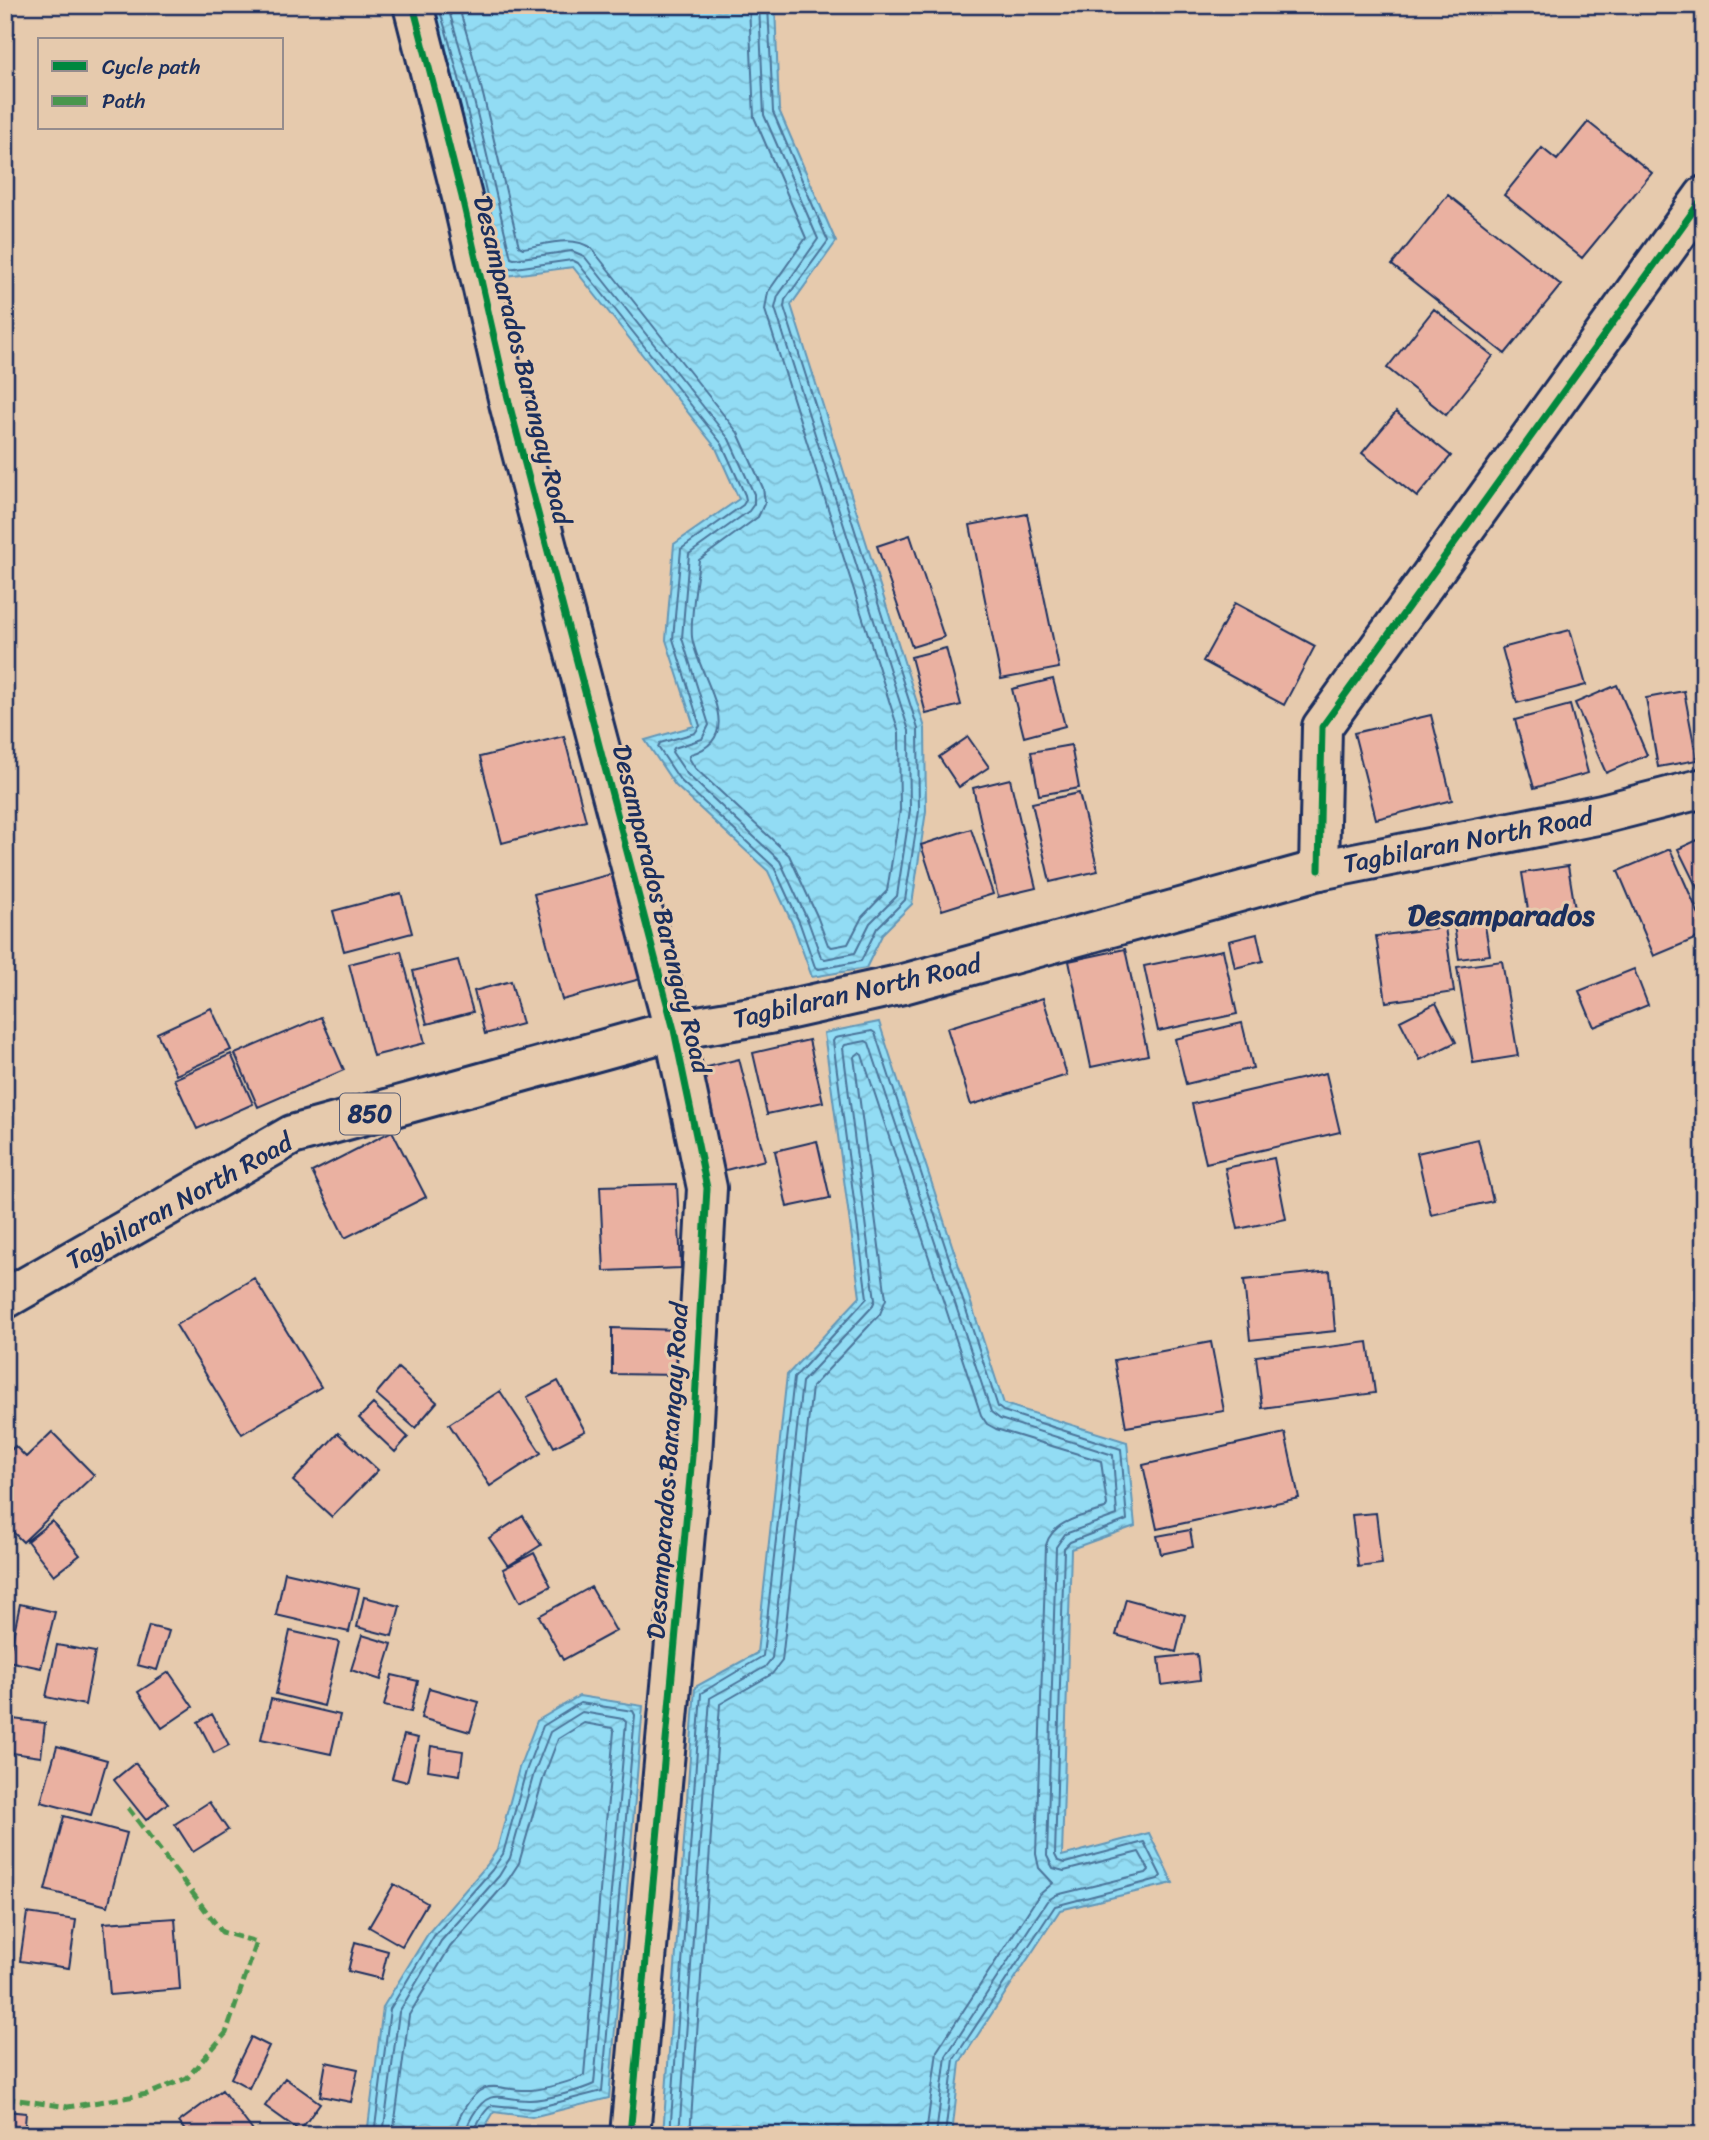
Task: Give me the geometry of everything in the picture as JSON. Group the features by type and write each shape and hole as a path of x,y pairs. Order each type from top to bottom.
{"street":[{"name":"Desamparados Barangay Road","path":"413,8 462,197 514,420 674,1030 707,1188 692,1456 630,2135"},
{"path":"1319,870 1322,727 1704,196"},
{"name":"Tagbilaran North Road","path":"5,1299 292,1135 674,1030 769,1014 903,984 1319,870 1602,814 1704,788"}],"water":[{"path":"430,5 775,5 779,110 836,242 791,305 925,728 926,811 912,904 883,933 866,968 812,977 794,927 768,871 675,785 645,740 694,726 666,640 674,544 739,499 716,448 573,267 499,277 459,107"},
{"path":"879,1022 1004,1404 1127,1442 1135,1526 1071,1549 1062,1856 1149,1833 1173,1883 1060,1910 960,2062 952,2135 663,2135 695,1687 757,1653 787,1375 860,1297 824,1033"},
{"path":"579,1696 643,1706 609,2098 532,2117 494,2112 480,2135 367,2135 383,2007 429,1932 497,1850 519,1768 537,1721"}],"building":[{"path":"1588,122 1652,173 1582,258 1504,195 1542,148 1557,160"},
{"path":"1448,195 1561,285 1505,354 1392,265"},
{"path":"1434,309 1493,356 1446,415 1387,368"},
{"path":"1396,412 1451,456 1417,497 1362,453"},
{"path":"1027,514 1059,668 1001,679 970,525"},
{"path":"910,535 944,637 912,647 877,546"},
{"path":"1235,603 1315,646 1284,705 1203,661"},
{"path":"1570,630 1586,685 1517,703 1502,648"},
{"path":"946,648 961,705 926,714 911,657"},
{"path":"1053,679 1065,726 1024,737 1012,689"},
{"path":"1617,685 1647,755 1606,773 1575,703"},
{"path":"1684,691 1697,760 1658,767 1646,698"},
{"path":"1570,705 1588,773 1534,788 1515,720"},
{"path":"1431,715 1452,800 1376,819 1354,733"},
{"path":"564,736 586,821 502,843 480,757"},
{"path":"968,737 989,767 959,787 939,757"},
{"path":"1071,745 1079,788 1039,795 1031,752"},
{"path":"1010,779 1036,888 998,897 973,788"},
{"path":"1079,793 1098,871 1050,882 1032,803"},
{"path":"971,829 993,894 942,910 921,845"},
{"path":"1704,837 1704,902 1678,849"},
{"path":"1670,849 1704,926 1704,935 1654,956 1618,871"},
{"path":"1568,866 1575,909 1529,916 1522,873"},
{"path":"616,873 644,978 562,1000 534,894"},
{"path":"401,893 412,933 344,951 333,911"},
{"path":"1484,920 1490,955 1459,959 1454,925"},
{"path":"1445,927 1454,992 1386,1002 1376,936"},
{"path":"1257,934 1263,961 1235,968 1229,941"},
{"path":"1125,949 1148,1055 1091,1067 1069,961"},
{"path":"1223,950 1237,1014 1158,1031 1144,966"},
{"path":"401,951 425,1043 373,1056 349,964"},
{"path":"458,960 473,1012 427,1024 413,971"},
{"path":"1502,961 1518,1056 1473,1063 1457,967"},
{"path":"1634,969 1648,1005 1594,1027 1579,991"},
{"path":"511,981 522,1024 485,1034 474,991"},
{"path":"1043,998 1067,1075 971,1105 947,1028"},
{"path":"1436,1003 1456,1042 1420,1060 1400,1021"},
{"path":"211,1008 231,1050 176,1075 157,1033"},
{"path":"321,1017 344,1070 258,1107 235,1054"},
{"path":"1242,1023 1253,1068 1186,1084 1175,1039"},
{"path":"809,1040 823,1102 767,1114 753,1053"},
{"path":"231,1054 253,1104 197,1129 174,1079"},
{"path":"739,1059 765,1160 718,1172 692,1071"},
{"path":"1326,1073 1340,1132 1206,1163 1192,1104"},
{"path":"392,1131 426,1197 345,1238 312,1172"},
{"path":"1478,1139 1493,1201 1431,1215 1417,1153"},
{"path":"817,1141 830,1198 787,1207 775,1151"},
{"path":"1274,1158 1286,1219 1238,1229 1225,1168"},
{"path":"677,1184 681,1268 604,1271 600,1186"},
{"path":"1330,1271 1335,1331 1250,1340 1244,1280"},
{"path":"254,1278 321,1387 242,1434 176,1325"},
{"path":"612,1328 680,1330 679,1375 612,1374"},
{"path":"1211,1342 1224,1411 1126,1427 1114,1360"},
{"path":"1368,1342 1375,1393 1262,1408 1256,1356"},
{"path":"398,1368 437,1402 415,1428 376,1394"},
{"path":"558,1381 585,1431 554,1447 527,1397"},
{"path":"500,1391 541,1453 490,1486 449,1424"},
{"path":"373,1404 408,1437 395,1452 359,1418"},
{"path":"52,1432 94,1475 23,1542 5,1524 5,1456 15,1446 26,1457"},
{"path":"338,1433 378,1470 332,1517 293,1481"},
{"path":"1285,1433 1299,1498 1157,1529 1143,1465"},
{"path":"1376,1513 1382,1564 1358,1567 1352,1515"},
{"path":"523,1516 541,1545 508,1566 489,1538"},
{"path":"52,1521 80,1555 54,1575 27,1541"},
{"path":"1190,1530 1193,1547 1161,1554 1157,1536"},
{"path":"534,1553 551,1586 520,1602 503,1569"},
{"path":"285,1572 359,1589 349,1632 276,1615"},
{"path":"591,1587 616,1631 563,1660 539,1616"},
{"path":"364,1597 400,1606 392,1636 357,1627"},
{"path":"1126,1599 1185,1615 1176,1652 1116,1635"},
{"path":"20,1604 55,1612 41,1668 8,1661"},
{"path":"149,1626 169,1631 157,1670 137,1665"},
{"path":"290,1631 339,1642 324,1706 276,1694"},
{"path":"362,1635 392,1644 381,1680 351,1670"},
{"path":"57,1645 95,1652 85,1705 46,1697"},
{"path":"1197,1654 1200,1680 1162,1685 1159,1658"},
{"path":"169,1672 193,1707 162,1728 138,1692"},
{"path":"392,1675 418,1681 411,1712 384,1706"},
{"path":"429,1688 479,1702 470,1732 421,1718"},
{"path":"271,1699 340,1715 331,1754 261,1739"},
{"path":"212,1714 229,1745 214,1753 198,1722"},
{"path":"5,1718 45,1723 41,1757 5,1752"},
{"path":"404,1735 418,1738 407,1782 392,1778"},
{"path":"57,1746 107,1760 91,1815 41,1802"},
{"path":"431,1746 463,1751 460,1775 428,1770"},
{"path":"135,1763 168,1803 146,1820 114,1780"},
{"path":"209,1802 228,1830 193,1852 175,1824"},
{"path":"64,1816 127,1833 108,1906 45,1890"},
{"path":"394,1884 427,1903 402,1946 369,1927"},
{"path":"27,1913 76,1920 69,1968 20,1961"},
{"path":"175,1918 180,1989 110,1995 104,1923"},
{"path":"355,1942 388,1951 381,1979 348,1971"},
{"path":"251,2037 269,2046 249,2088 231,2078"},
{"path":"326,2062 358,2069 351,2102 320,2096"},
{"path":"285,2078 320,2103 300,2131 265,2106"},
{"path":"222,2090 256,2135 188,2135 179,2122"},
{"path":"5,2111 26,2113 24,2135 5,2135"}],"marked path":[{"path":"5,2098 68,2107 148,2094 187,2078 226,2033 257,1942 222,1932 128,1808"}],"cycle path":[{"path":"413,5 462,197 510,407 674,1030 707,1188 692,1456 630,2135"},
{"path":"1319,870 1322,727 1704,196"}],"district":[{"name":"Desamparados","path":"1501,915"}]}
